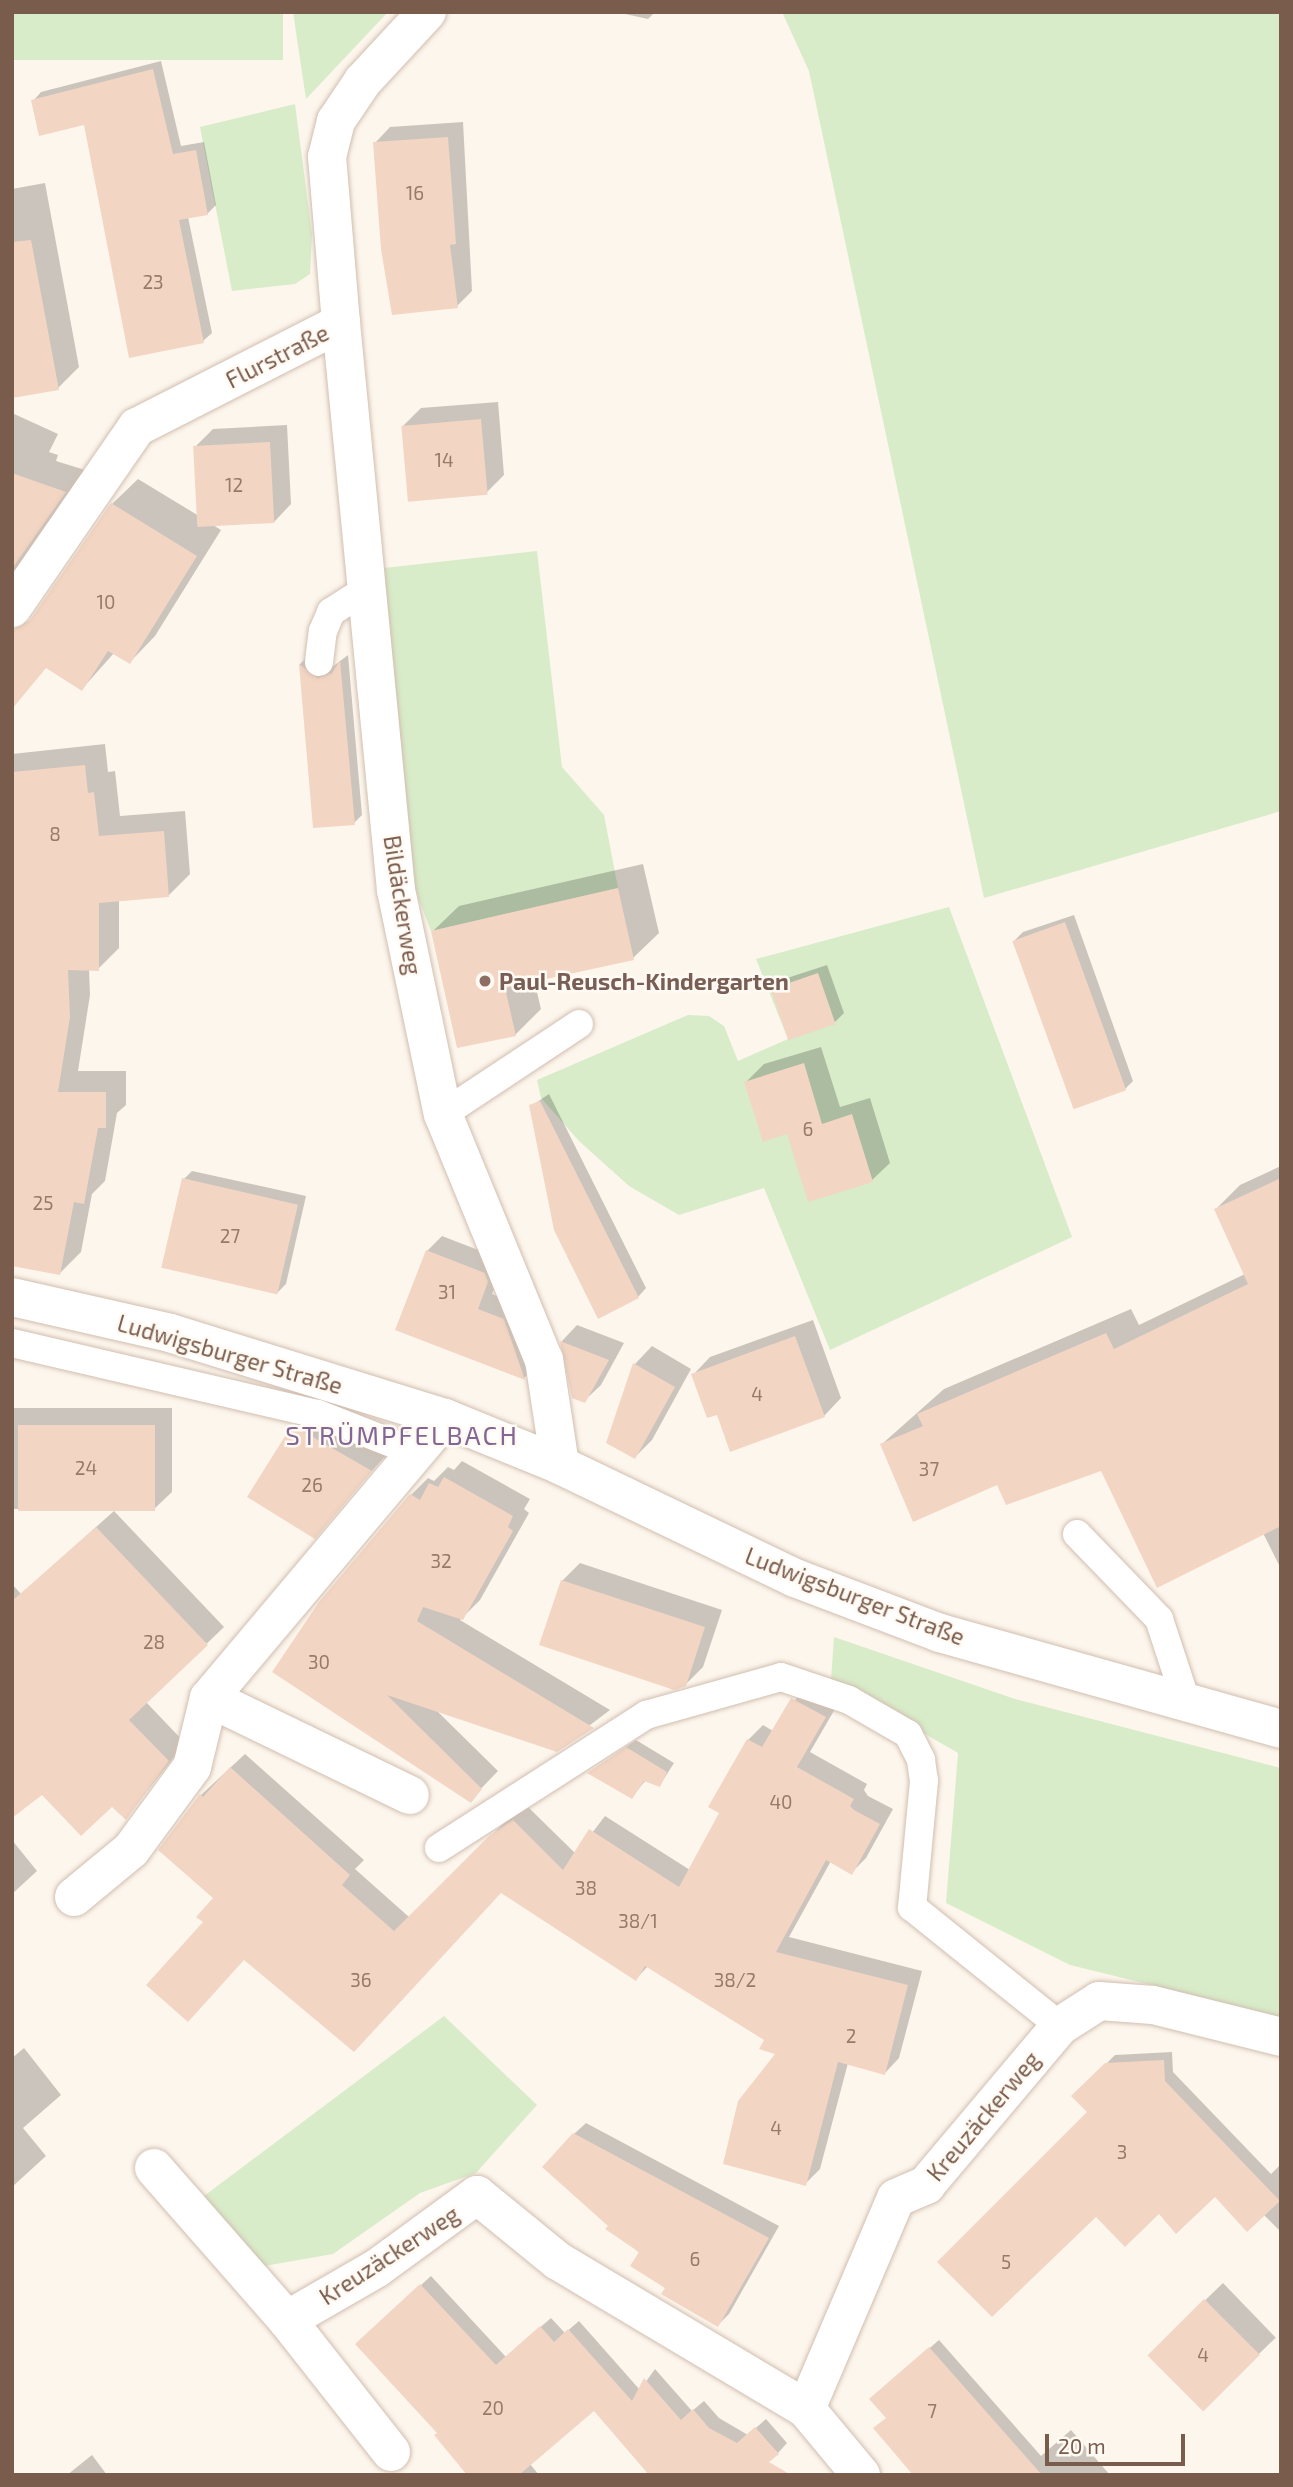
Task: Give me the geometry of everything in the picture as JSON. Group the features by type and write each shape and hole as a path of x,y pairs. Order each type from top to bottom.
{"street":[{"name":"Flurstraße","path":"12,608 137,427 341,323 327,157 336,121 363,81 427,12"},
{"name":"Bildäckerweg","path":"341,323 396,891 443,1114 544,1360 560,1465"},
{"name":"Ludwigsburger Straße","path":"12,1297 170,1333 445,1419 560,1465 807,1583 940,1633 1281,1729"},
{"path":"74,1897 131,1850 192,1767 209,1698 445,1419"},
{"path":"209,1698 410,1795"},
{"name":"Kreuzäckerweg","path":"806,2409 841,2296 896,2197 926,2185 1060,2026 1099,2001 1153,2005 1281,2037"},
{"path":"154,2168 286,2320 391,2452"},
{"name":"Kreuzäckerweg","path":"286,2320 377,2268 477,2195 558,2261 806,2409 861,2475"}],"lane":[{"path":"319,662 323,631 331,612 367,589"},
{"path":"443,1114 579,1024"},
{"name":"Ludwigsburger Straße","path":"12,1343 318,1414 417,1452"},
{"path":"1077,1534 1159,1619 1187,1704"},
{"path":"439,1848 646,1715 781,1677 849,1700 908,1734 921,1760 924,1781 912,1907 1060,2026"}],"green space":[{"path":"12,12 283,12 283,60 12,60"},
{"path":"293,12 388,12 306,99"},
{"path":"782,12 1281,12 1281,811 984,898 809,71"},
{"path":"295,104 312,234 310,274 295,284 232,291 200,127"},
{"path":"537,551 562,767 604,815 618,888 431,931 410,877 375,569"},
{"path":"949,907 1072,1237 830,1350 764,1188 679,1215 629,1186 579,1141 541,1098 537,1080 688,1015 709,1016 724,1026 738,1061 788,1039 756,959"},
{"path":"834,1637 1015,1699 1281,1768 1281,2017 1070,1965 946,1903 958,1753 831,1680"},
{"path":"444,2016 537,2105 476,2173 420,2193 333,2254 264,2266 200,2199"}],"building":[{"path":"153,69 173,154 196,150 208,215 179,220 204,343 129,358 84,125 39,136 31,100"},
{"path":"448,137 456,244 450,245 458,308 392,315 381,249 373,142"},
{"path":"31,240 59,390 12,398 12,242"},
{"path":"481,419 488,495 408,502 401,426"},
{"path":"270,442 274,523 197,527 193,446"},
{"path":"12,473 66,492 12,569"},
{"path":"111,503 197,556 130,664 108,651 82,691 46,668 12,709 12,630 30,620"},
{"path":"340,660 355,825 313,828 299,664 318,678 332,673"},
{"path":"85,765 88,793 94,792 99,836 164,831 169,897 99,903 99,971 68,970 70,1017 58,1092 106,1092 106,1128 98,1128 84,1204 74,1202 60,1275 12,1266 12,772"},
{"path":"618,888 634,960 505,988 516,1036 457,1048 431,931"},
{"path":"1065,922 1126,1090 1074,1109 1012,941"},
{"path":"818,973 836,1024 788,1040 771,989"},
{"path":"804,1063 822,1124 852,1114 873,1182 808,1202 787,1134 763,1142 744,1082"},
{"path":"540,1101 639,1298 598,1319 554,1230 529,1105"},
{"path":"182,1178 298,1205 277,1294 161,1268"},
{"path":"1281,1178 1281,1526 1157,1588 1101,1471 1006,1505 997,1485 913,1522 880,1444 923,1426 917,1414 1106,1333 1114,1349 1248,1284 1214,1209"},
{"path":"426,1250 485,1273 488,1282 478,1309 504,1319 525,1380 395,1330"},
{"path":"795,1336 825,1417 730,1452 717,1415 707,1418 691,1374"},
{"path":"560,1341 609,1360 585,1403 572,1398"},
{"path":"633,1363 675,1387 635,1459 606,1443"},
{"path":"18,1425 155,1425 155,1511 18,1511"},
{"path":"292,1425 372,1471 315,1539 247,1497"},
{"path":"444,1477 513,1516 508,1527 513,1531 463,1620 423,1607 417,1621 594,1728 557,1752 387,1695 482,1789 471,1803 272,1672 319,1602 410,1494 420,1500 429,1483 438,1487"},
{"path":"96,1527 208,1645 129,1720 169,1761 126,1820 112,1807 81,1836 42,1795 12,1818 12,1601"},
{"path":"561,1580 705,1627 686,1686 674,1690 539,1645"},
{"path":"791,1698 826,1717 797,1767 854,1799 850,1806 854,1810 880,1824 852,1875 826,1860 776,1952 908,1985 885,2075 838,2062 806,2186 723,2164 738,2101 775,2054 759,2049 764,2040 645,1966 636,1981 501,1893 354,2052 244,1960 188,2022 146,1985 203,1922 196,1917 213,1898 158,1850 200,1794 203,1797 230,1767 350,1875 342,1885 394,1931 489,1836 513,1820 563,1870 589,1829 679,1887 719,1813 708,1807 747,1739 762,1747"},
{"path":"626,1747 667,1772 660,1787 644,1781 632,1799 587,1773"},
{"path":"1164,2060 1165,2081 1280,2201 1247,2232 1215,2197 1176,2234 1159,2214 1125,2247 1096,2217 992,2317 937,2262 1087,2112 1071,2096 1105,2063"},
{"path":"573,2133 769,2238 718,2327 661,2294 665,2288 630,2266 639,2252 605,2229 608,2226 542,2167"},
{"path":"420,2284 496,2365 540,2326 554,2342 568,2329 632,2401 644,2378 681,2420 693,2409 709,2428 737,2443 755,2427 779,2454 769,2462 791,2475 649,2475 594,2411 519,2475 467,2475 434,2435 437,2433 355,2344"},
{"path":"1204,2299 1260,2355 1203,2411 1147,2356"},
{"path":"929,2347 1042,2475 913,2475 873,2428 886,2418 869,2399"}],"place":[{"name":"Paul-Reusch-Kindergarten","path":"485,981"}],"district":[{"name":"STRÜMPFELBACH","path":"402,1435"}]}
